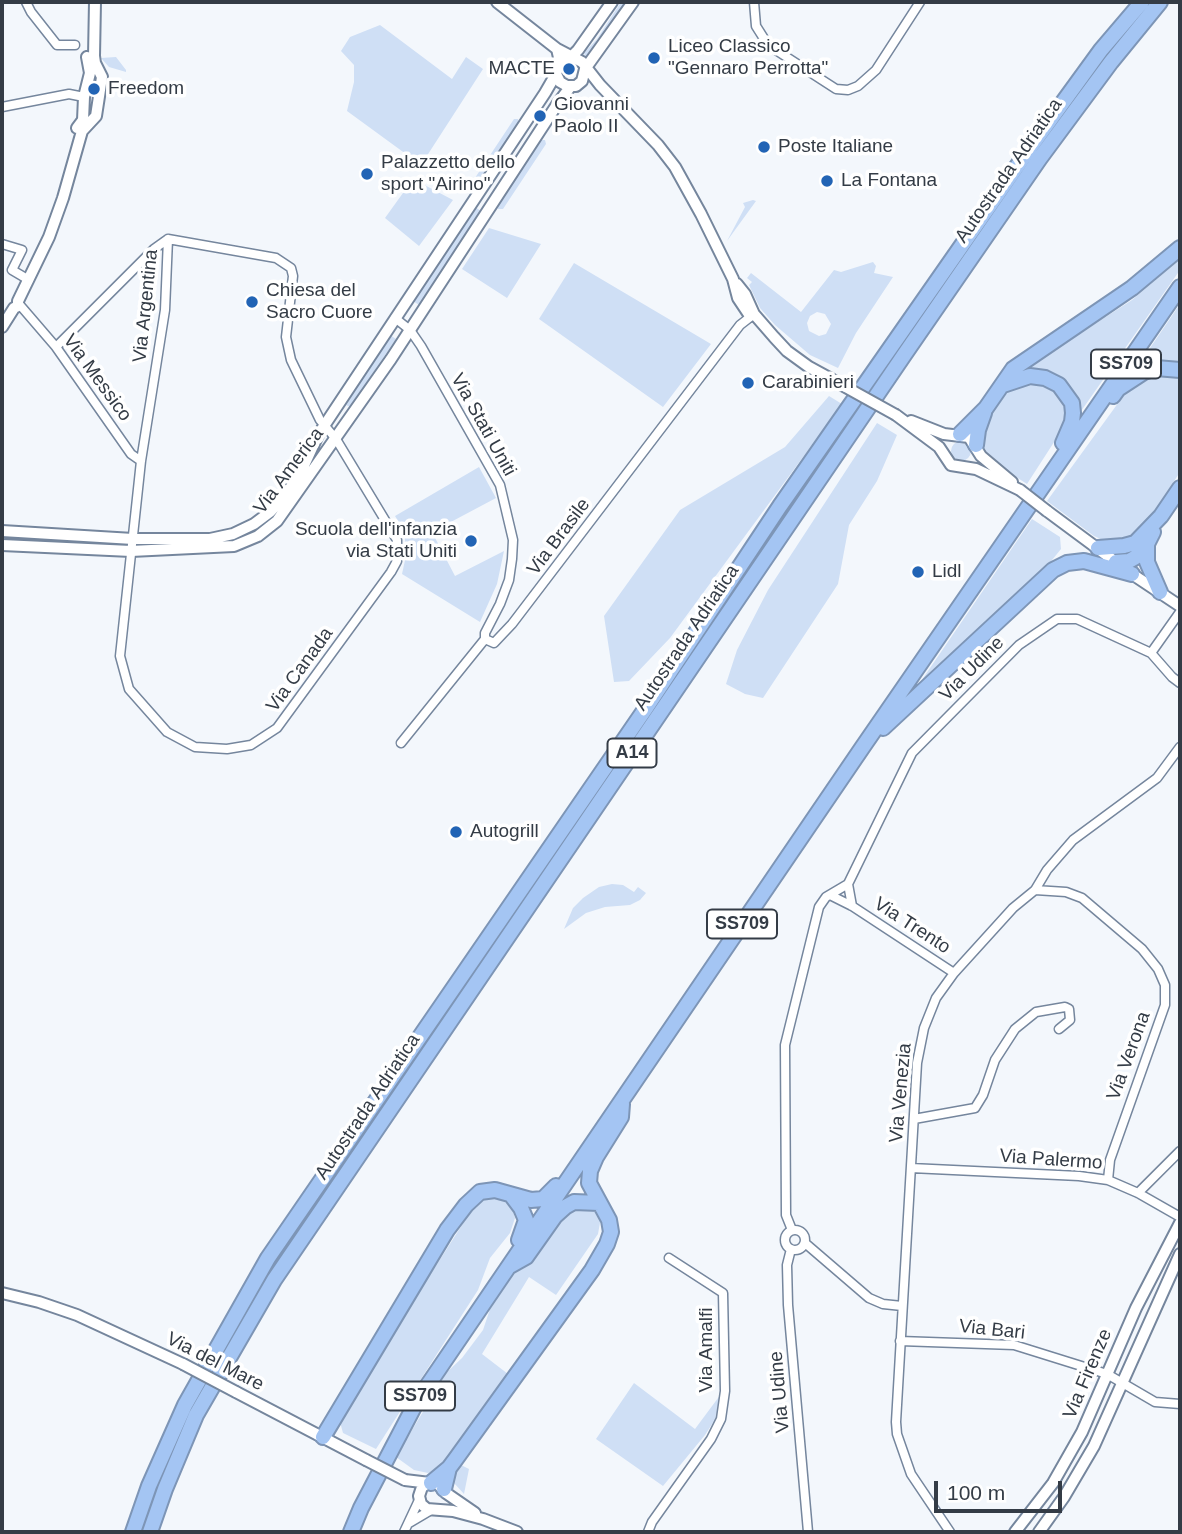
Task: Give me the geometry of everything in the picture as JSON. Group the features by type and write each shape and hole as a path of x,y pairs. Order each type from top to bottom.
{"highway":[{"name":"Autostrada Adriatica","path":"133,1532 149,1486 184,1405 268,1258 646,708 780,506 1032,145 1101,50 1142,2"},
{"name":"Autostrada Adriatica","path":"150,1532 164,1489 196,1415 274,1280 911,344 1064,126 1160,2"},
{"path":"957,435 986,408 1013,369 1026,358 1132,288 1180,248"},
{"name":"SS709","path":"351,1532 417,1401 1180,287"},
{"path":"1073,441 1089,428 1118,389 1130,380 1156,368 1180,370"},
{"path":"1003,384 1022,377 1038,376 1053,381 1065,391 1072,403 1069,433 1052,460 1051,474"},
{"path":"976,448 978,430 986,408"},
{"path":"1116,562 1129,561 1147,544 1161,516 1180,488"},
{"path":"1098,548 1135,543 1161,516"},
{"path":"1147,544 1147,562 1160,592"},
{"path":"862,748 1052,570 1067,563 1084,561 1132,574"},
{"path":"437,1487 601,1257 611,1232 609,1220 589,1183 590,1171 621,1117 622,1099"},
{"path":"323,1437 440,1241 466,1205 480,1192 495,1190 531,1200 544,1199 570,1164 585,1155"},
{"path":"505,1269 523,1233 526,1220 512,1196"},
{"path":"505,1269 526,1257 555,1216 565,1207 574,1202 599,1203"}],"street":[{"path":"26,2 30,12 57,45 75,46"},
{"path":"86,121 84,97 94,73 93,2"},
{"path":"496,2 558,49 565,60"},
{"path":"600,86 582,81 571,86 560,82 556,74 565,60 581,46 612,2"},
{"path":"582,81 586,69 634,2"},
{"path":"754,2 756,26 768,45 836,89 848,90 858,86 876,70 920,2"},
{"path":"565,60 579,59 600,86 658,145 675,167 733,279 738,298 753,318 774,337 809,367 898,415 944,434 970,437 989,464 1020,490 1132,574 1180,606"},
{"path":"2,327 45,237 64,181 76,130 96,116 102,77 94,73"},
{"name":"Via America","path":"2,545 234,546 258,536 277,521 395,318 529,119 556,74"},
{"name":"Via America","path":"2,531 132,545 210,539 233,534 254,524 284,497 330,432 410,330 571,86"},
{"path":"2,107 69,94 84,97"},
{"path":"529,119 543,126"},
{"path":"475,199 489,209"},
{"path":"56,348 154,249 168,239"},
{"name":"Via Argentina","path":"132,545 141,461 165,310 168,239 276,258 291,268 293,276 286,337 288,349 294,368 330,432"},
{"path":"2,244 22,250 12,270 27,278"},
{"name":"Via Messico","path":"13,305 27,313 56,348 131,454 141,461"},
{"name":"Via Stati Uniti","path":"395,318 410,330 500,485 513,540 509,580 485,633 485,639"},
{"name":"Via Brasile","path":"401,743 485,639 494,643 512,624 735,334 753,318"},
{"path":"898,415 939,447 956,467 967,466 1020,490"},
{"name":"Via Canada","path":"132,545 120,656 129,690 167,732 195,747 227,749 251,745 262,740 277,728 397,561 397,540 393,530 330,432"},
{"path":"945,457 947,442 957,435"},
{"path":"967,466 974,460 976,448"},
{"path":"1180,611 1152,653 1180,683"},
{"name":"Via Udine","path":"848,884 912,753 1019,645 1057,620 1077,619 1152,653"},
{"name":"Via Venezia","path":"950,1532 911,1474 897,1434 896,1407 917,1063 922,1034 936,998 954,973 1013,908 1035,890 1047,870 1073,840 1157,778 1180,747"},
{"path":"830,895 848,884 852,906"},
{"name":"Via Verona","path":"1035,890 1066,892 1082,898 1142,949 1158,969 1165,985 1165,1005 1113,1150 1108,1180"},
{"path":"830,895 852,906"},
{"name":"Via Udine","path":"808,1532 788,1306 787,1265 791,1249 786,1244 786,1238 792,1230 786,1215 785,1045 819,907 830,895"},
{"name":"Via Trento","path":"852,906 954,973"},
{"path":"914,1119 975,1108 983,1095 995,1060 1016,1029 1036,1012 1065,1007 1069,1009 1070,1020 1059,1029"},
{"path":"1138,1193 1180,1151"},
{"name":"Via Palermo","path":"911,1168 1079,1175 1108,1180 1138,1193 1180,1217"},
{"name":"Via Firenze","path":"1016,1532 1053,1483 1082,1432 1136,1308 1180,1223"},
{"path":"791,1249 799,1249 805,1243 801,1232 792,1230"},
{"path":"805,1243 869,1298 883,1304 902,1306"},
{"name":"Via Firenze","path":"1039,1532 1064,1497 1094,1446 1180,1254"},
{"name":"Via Amalfi","path":"648,1532 652,1522 711,1439 721,1419 725,1391 723,1293 669,1258"},
{"name":"Via del Mare","path":"2,1293 77,1315 183,1364 405,1480 437,1487 483,1518 517,1532"},
{"name":"Via Bari","path":"900,1341 1014,1345 1107,1374 1155,1402 1180,1404"},
{"name":"Via del Mare","path":"405,1480 424,1507 483,1518"},
{"path":"422,1487 437,1487 444,1504 405,1529 422,1487"}],"shaded area":[{"path":"621,2 627,2 588,56 585,56 584,53 597,39"},
{"path":"380,25 452,79 466,57 483,69 421,165 347,111 354,82 354,65 341,51 350,37"},
{"path":"116,57 126,72 109,67 101,58"},
{"path":"514,119 518,119 519,123 476,188 472,188 471,184"},
{"path":"540,140 545,140 546,144 503,209 498,209 497,205"},
{"path":"413,179 453,200 419,246 385,218"},
{"path":"756,201 727,241 745,207 743,203"},
{"path":"475,207 481,211 419,305 413,301"},
{"path":"489,228 541,244 507,298 462,269"},
{"path":"1180,259 1180,270 1079,414 1060,379 1045,370 1023,370 1132,300"},
{"path":"873,262 876,266 874,273 893,277 856,333 838,368 810,355 775,325 760,308 749,285 752,282 747,278 751,273 801,312 834,270 841,272","holes":["817,312 825,314 831,324 826,334 819,336 809,331 807,323 810,316"]},
{"path":"574,263 711,344 663,407 539,319"},
{"path":"1180,304 1180,365 1135,370"},
{"path":"390,335 396,339 350,407 346,405"},
{"path":"1165,374 1180,377 1180,472 1141,532 1118,542 1105,541 1094,536 1047,501 1129,388 1148,376"},
{"path":"1036,380 1059,392 1066,404 1067,422 1027,484 990,460 982,450 980,442 992,409 1013,386"},
{"path":"829,396 842,404 670,638 629,681 614,682 604,616 680,510 785,447"},
{"path":"877,423 897,435 877,481 849,525 838,584 763,698 745,694 726,684 737,650 768,590"},
{"path":"961,441 968,444 971,451 968,458 961,461 954,458 951,451 954,444"},
{"path":"479,467 496,498 432,532 455,576 504,551 497,584 480,622 402,574 407,551 403,529 395,516"},
{"path":"1032,519 1060,537 1061,549 1048,565 917,687"},
{"path":"623,885 634,892 638,887 646,893 630,905 605,907 586,913 564,929 573,908 583,898 599,887"},
{"path":"490,1196 502,1197 512,1206 515,1218 510,1233 490,1258 478,1290 376,1449 343,1433 340,1422 345,1408 471,1211 479,1201"},
{"path":"569,1207 594,1209 601,1217 598,1234 556,1295 529,1277 482,1354 508,1374 439,1470 428,1473 414,1470 396,1457 446,1373 462,1358 483,1330 490,1309 519,1266"},
{"path":"634,1383 695,1429 721,1394 716,1418 663,1486 596,1439"},
{"path":"459,1464 469,1469 464,1494 454,1483"}],"place":[{"name":"Liceo Classico \"Gennaro Perrotta\"","path":"654,58"},
{"name":"MACTE","path":"569,69"},
{"name":"Freedom","path":"94,89"},
{"name":"Giovanni Paolo II","path":"540,116"},
{"name":"Poste Italiane","path":"764,147"},
{"name":"Palazzetto dello sport \"Airino\"","path":"367,174"},
{"name":"La Fontana","path":"827,181"},
{"name":"Chiesa del Sacro Cuore","path":"252,302"},
{"name":"Carabinieri","path":"748,383"},
{"name":"Scuola dell'infanzia via Stati Uniti","path":"471,541"},
{"name":"Lidl","path":"918,572"},
{"name":"Autogrill","path":"456,832"}]}
